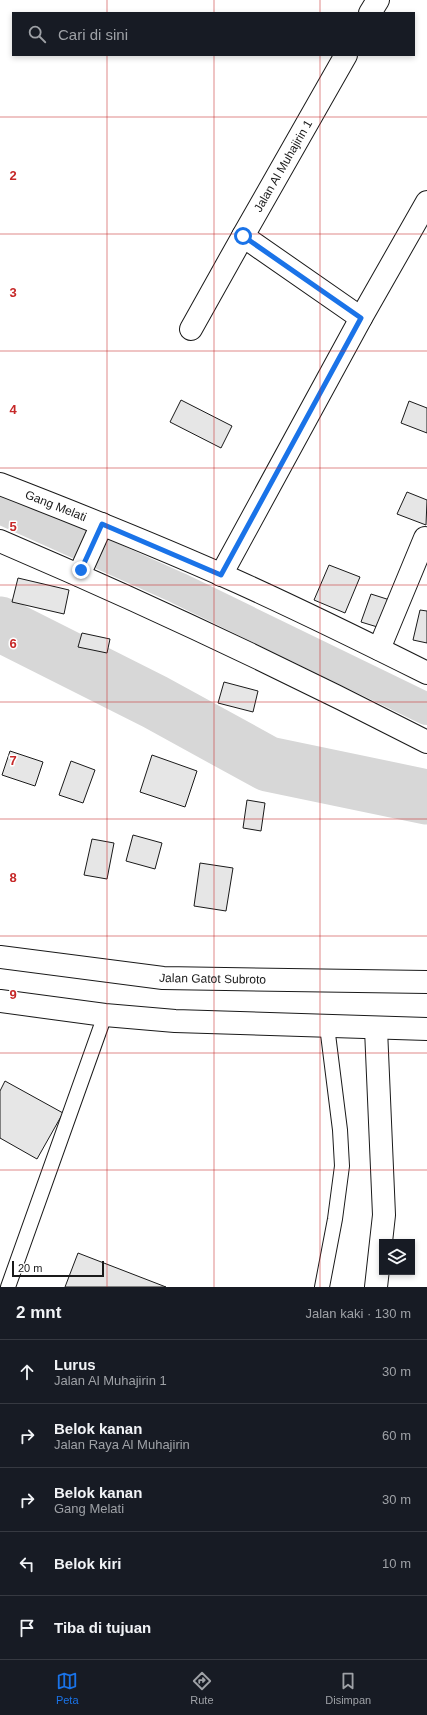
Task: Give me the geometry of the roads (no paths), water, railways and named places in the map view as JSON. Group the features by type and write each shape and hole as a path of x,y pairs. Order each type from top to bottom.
{"main road":[{"path":"371,12 378,0"},
{"name":"Jalan Al Muhajirin 1","path":"191,329 345,56"},
{"path":"221,575 361,318 427,202"},
{"path":"243,236 361,318"},
{"name":"Gang Melati","path":"0,484 99,531 221,575 427,673"},
{"path":"80,573 99,531"},
{"path":"379,649 425,538"},
{"path":"0,541 80,573 337,695 427,742"},
{"name":"Jalan Gatot Subroto","path":"0,957 163,978 427,982"},
{"path":"0,1001 104,1015 175,1021 427,1030"},
{"path":"376,1029 384,1214 376,1287"}],"lane":[{"path":"8,1287 104,1015"},
{"path":"322,1287 335,1219 342,1166 340,1130 327,1026"}],"waterway":[{"path":"0,508 178,588 427,709"},
{"path":"0,624 155,702 268,764 427,797"}]}
